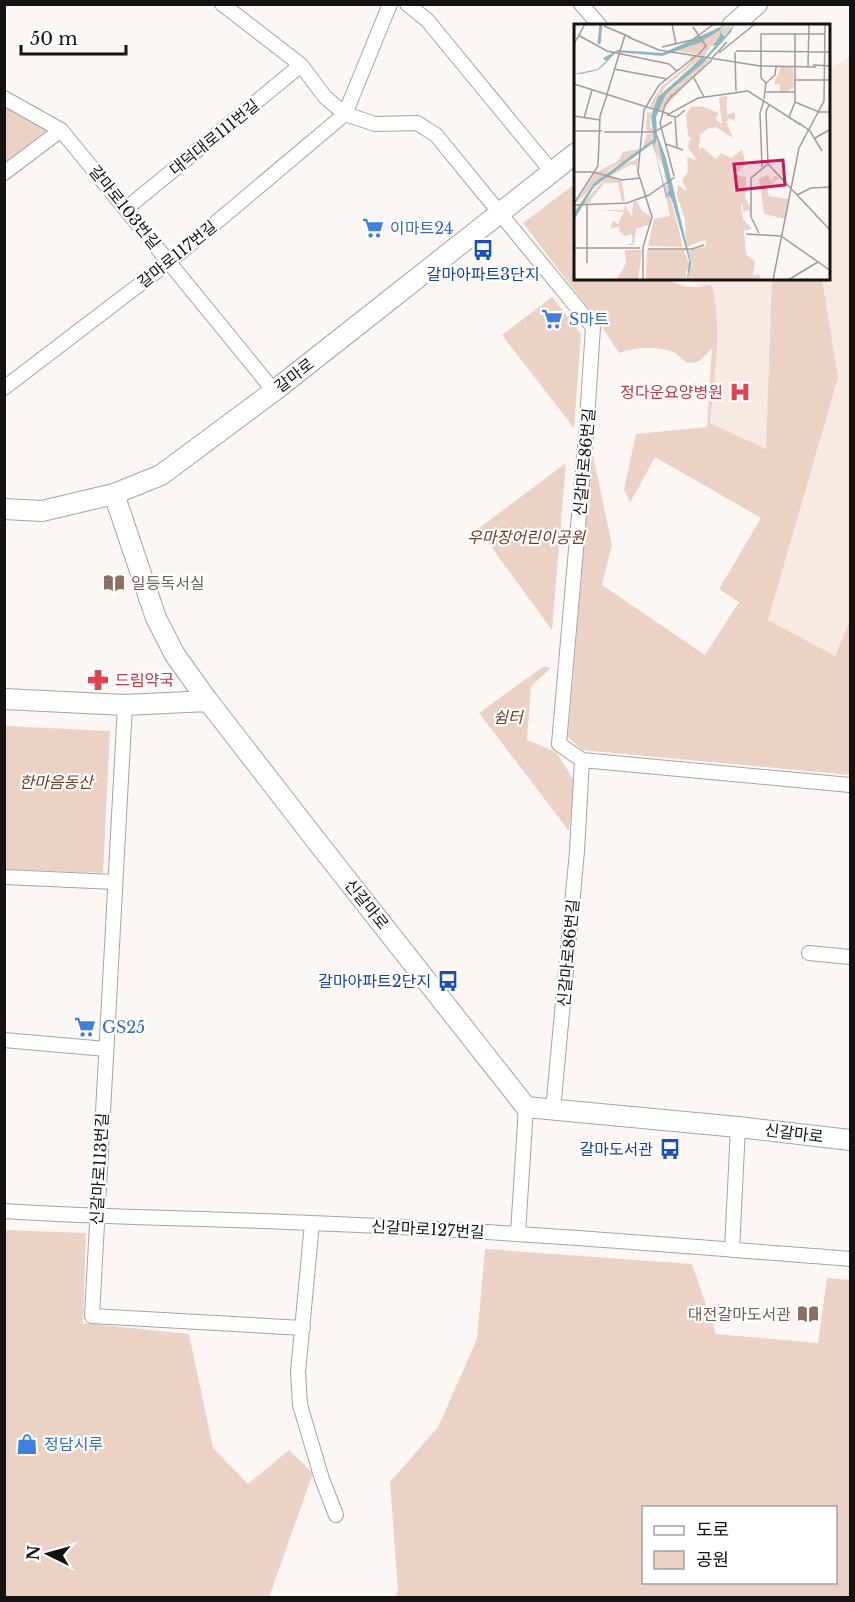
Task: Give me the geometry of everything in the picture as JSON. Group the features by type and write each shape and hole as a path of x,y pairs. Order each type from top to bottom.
{"street":[{"path":"222,4 301,65 325,97 345,114 375,124 417,123 436,135 498,213"},
{"name":"갈마로117번길","path":"4,388 169,262 345,114 390,4"},
{"path":"407,4 427,20 552,172"},
{"path":"581,4 598,24"},
{"path":"734,24 757,4"},
{"name":"대덕대로111번길","path":"127,208 301,65"},
{"name":"갈마로103번길","path":"4,98 61,130 127,208 274,391"},
{"path":"4,172 61,130"},
{"name":"갈마로","path":"4,509 42,511 114,494 161,475 274,391 574,155"},
{"name":"신갈마로86번길","path":"498,213 593,327 559,744 582,760 577,851 553,1110"},
{"name":"신갈마로","path":"114,494 156,618 176,655 208,701 526,1107 850,1140"},
{"path":"4,699 125,705 208,701"},
{"name":"신갈마로113번길","path":"125,705 92,1316 303,1328"},
{"path":"582,760 850,785"},
{"path":"4,877 115,882"},
{"path":"809,953 850,957"},
{"path":"4,1040 106,1049"},
{"path":"518,1233 526,1107"},
{"path":"732,1250 738,1127"},
{"name":"신갈마로127번길","path":"4,1211 97,1217 312,1222 518,1233 850,1259"},
{"path":"312,1222 298,1372 300,1405 321,1479 336,1515"}],"shaded area":[{"path":"850,56 850,620 835,656 768,620 838,379 822,280 831,280 831,68"},
{"name":"정다운요양병원","path":"693,280 772,280 766,449 710,423 716,362 699,289"}],"green space":[{"path":"5,105 47,130 5,163"},
{"path":"574,185 574,280 671,280 684,286 695,287 711,284 715,299 717,334 710,423 766,449 772,280 822,280 838,378 768,620 835,656 850,620 850,775 582,750 568,737 592,451 612,545 602,585 705,655 739,602 719,589 761,518 655,457 630,503 624,489 636,434 707,427 712,348 694,363 687,362 673,352 657,348 619,353 600,324 523,223"},
{"path":"552,297 581,334 574,428 502,335"},
{"name":"우마장어린이공원","path":"566,463 552,630 478,529"},
{"name":"쉼터","path":"544,666 551,668 531,686 527,740 556,752 575,782 569,831 479,713"},
{"name":"한마음동산","path":"5,726 110,731 103,873 5,869"},
{"path":"5,1230 86,1233 83,1323 189,1334 213,1448 248,1484 289,1450 313,1473 269,1597 5,1597"},
{"path":"485,1249 692,1264 716,1334 818,1343 827,1278 850,1280 850,1597 395,1597 398,1591 390,1482 438,1427 477,1339"}],"place":[{"name":"이마트24","path":"373,228"},
{"name":"갈마아파트3단지","path":"483,250"},
{"name":"S마트","path":"552,319"},
{"name":"정다운요양병원","path":"740,392"},
{"name":"일등독서실","path":"114,583"},
{"name":"드림약국","path":"98,680"},
{"name":"갈마아파트2단지","path":"448,981"},
{"name":"GS25","path":"85,1027"},
{"name":"갈마도서관","path":"670,1149"},
{"name":"대전갈마도서관","path":"808,1314"},
{"name":"정담시루","path":"27,1444"}]}
